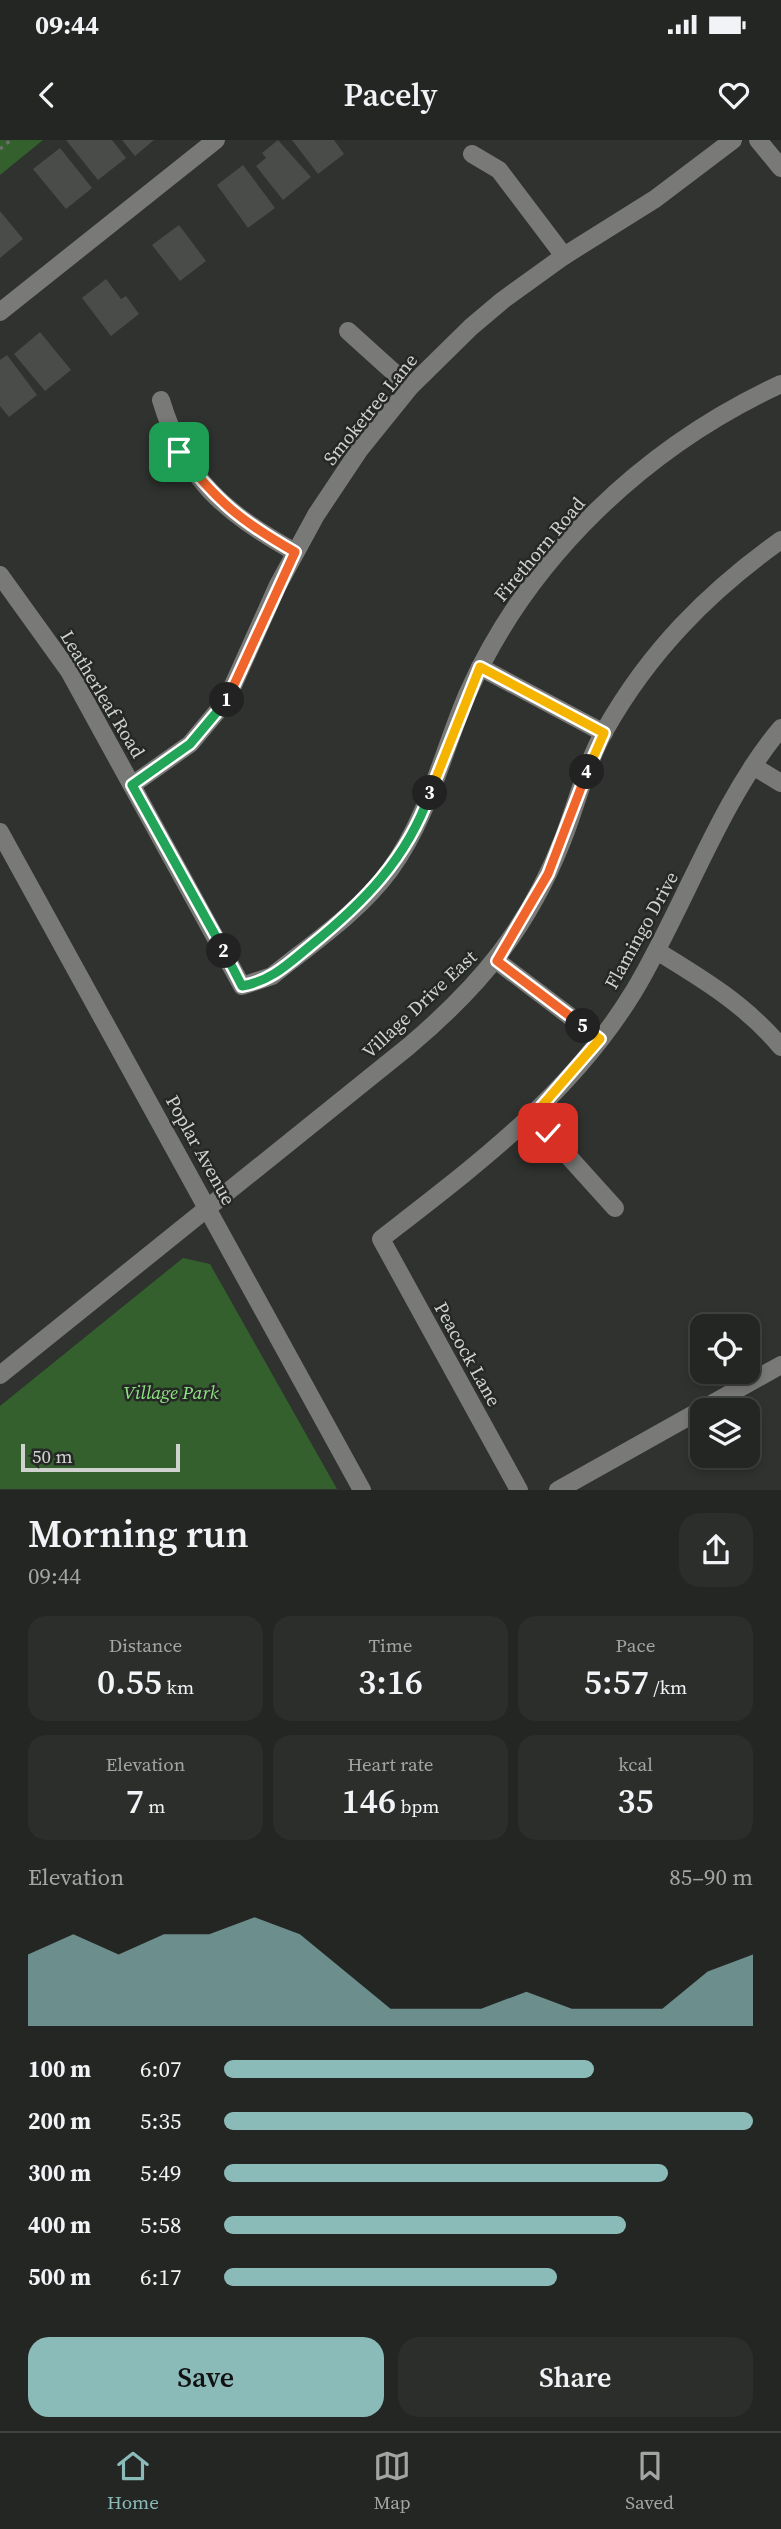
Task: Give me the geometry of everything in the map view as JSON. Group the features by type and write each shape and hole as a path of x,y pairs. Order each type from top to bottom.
{"street":[{"path":"0,312 216,140"},
{"name":"Smoketree Lane","path":"132,785 176,757 203,731 226,701 295,552 360,449 411,387 471,327 564,256 655,200 733,140"},
{"path":"758,140 781,168"},
{"path":"472,154 499,170 564,256"},
{"path":"348,331 411,387"},
{"name":"Firethorn Road","path":"242,986 272,976 353,910 388,872 418,824 480,667 532,584 576,532 623,485 723,413 781,384"},
{"path":"161,400 179,452 215,496 253,528 295,552"},
{"name":"Village Drive East","path":"0,1375 418,1038 497,961 548,874 604,733 638,676 685,620 721,586 781,540"},
{"name":"Leatherleaf Road","path":"0,575 69,671 242,986"},
{"path":"480,667 604,733"},
{"name":"Flamingo Drive","path":"381,1238 462,1176 533,1116 600,1039 657,951 753,766 781,728"},
{"path":"753,766 781,783"},
{"name":"Poplar Avenue","path":"0,832 362,1489"},
{"path":"657,951 724,994 751,1015 781,1047"},
{"path":"497,961 600,1039"},
{"path":"533,1116 615,1208"},
{"name":"Peacock Lane","path":"381,1238 519,1489"},
{"path":"558,1489 781,1365"}],"path":[{"path":"0,149 11,140"}],"green space":[{"path":"0,140 43,140 0,175"},
{"name":"Village Park","path":"183,1258 210,1264 337,1489 0,1489 0,1406"}],"building":[{"path":"66,140 112,140 126,158 98,180"},
{"path":"122,140 154,140 135,156"},
{"path":"278,140 311,177 283,200 256,166 266,158 262,153"},
{"path":"292,140 334,140 344,154 318,174"},
{"path":"60,148 92,188 66,209 33,169"},
{"path":"243,165 275,208 248,228 217,185"},
{"path":"0,211 23,239 0,258"},
{"path":"179,225 206,261 180,281 152,245"},
{"path":"106,279 121,299 126,296 139,314 111,336 82,298"},
{"path":"40,332 71,370 45,391 14,354"},
{"path":"7,355 37,395 9,417 0,406 0,360"}],"route":[{"path":"179,452 227,509 253,528 295,552 234,685 215,717 176,757 132,785 242,986 258,983 272,976 353,910 388,872 418,824 446,746 480,667 604,733 548,874 497,961 600,1039 569,1078 533,1116 548,1133"}]}
